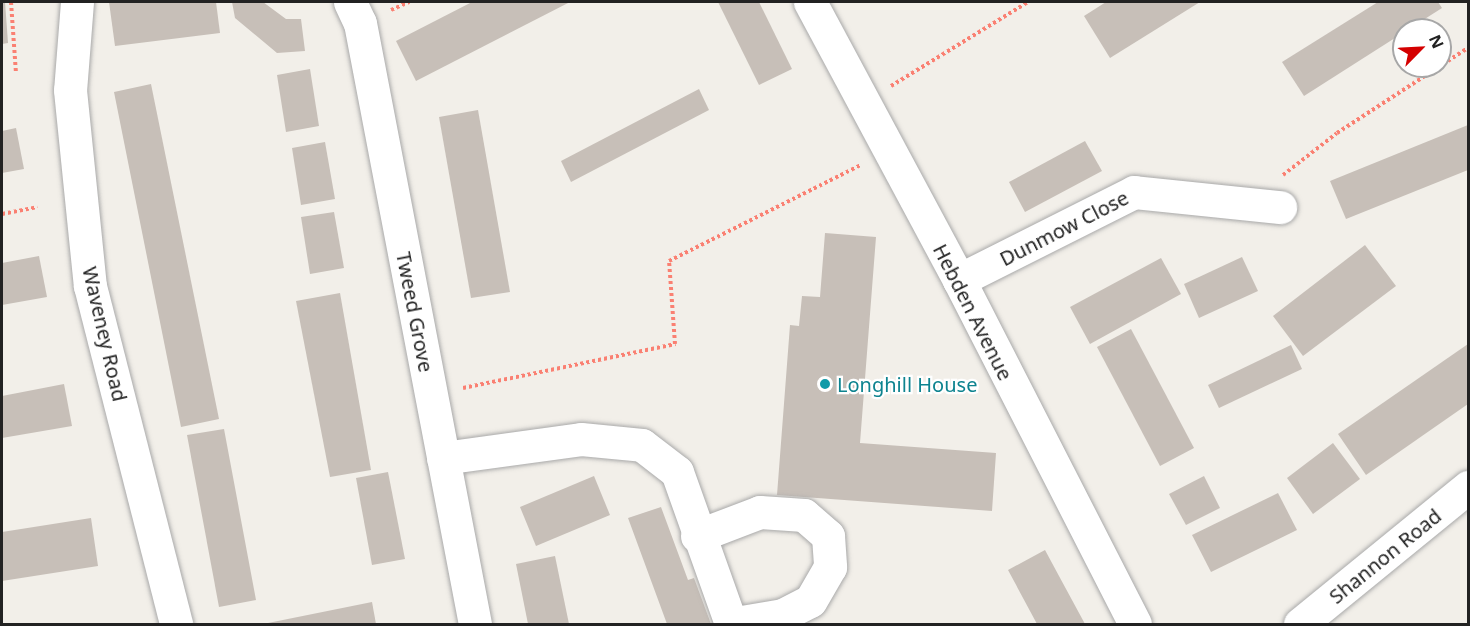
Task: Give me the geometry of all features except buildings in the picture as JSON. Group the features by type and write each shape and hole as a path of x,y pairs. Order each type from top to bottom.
{"street":[{"name":"Waveney Road","path":"77,2 70,90 90,285 176,624"},
{"name":"Tweed Grove","path":"350,2 360,23 475,624"},
{"name":"Hebden Avenue","path":"810,2 959,280 1135,624"},
{"name":"Dunmow Close","path":"959,280 1134,192 1266,206"},
{"path":"443,458 581,439 642,445 677,472 697,536 730,624 783,615 810,601 830,567 828,536 804,515 760,512 697,536"},
{"name":"Shannon Road","path":"1300,624 1468,487"}],"path":[{"path":"11,2 16,73"},
{"path":"863,103 1028,2"},
{"path":"1266,206 1257,195 1337,134 1468,48"},
{"path":"431,395 675,344 669,261 889,151"},
{"path":"2,214 37,207"}],"place":[{"name":"Longhill House","path":"825,384"}]}
